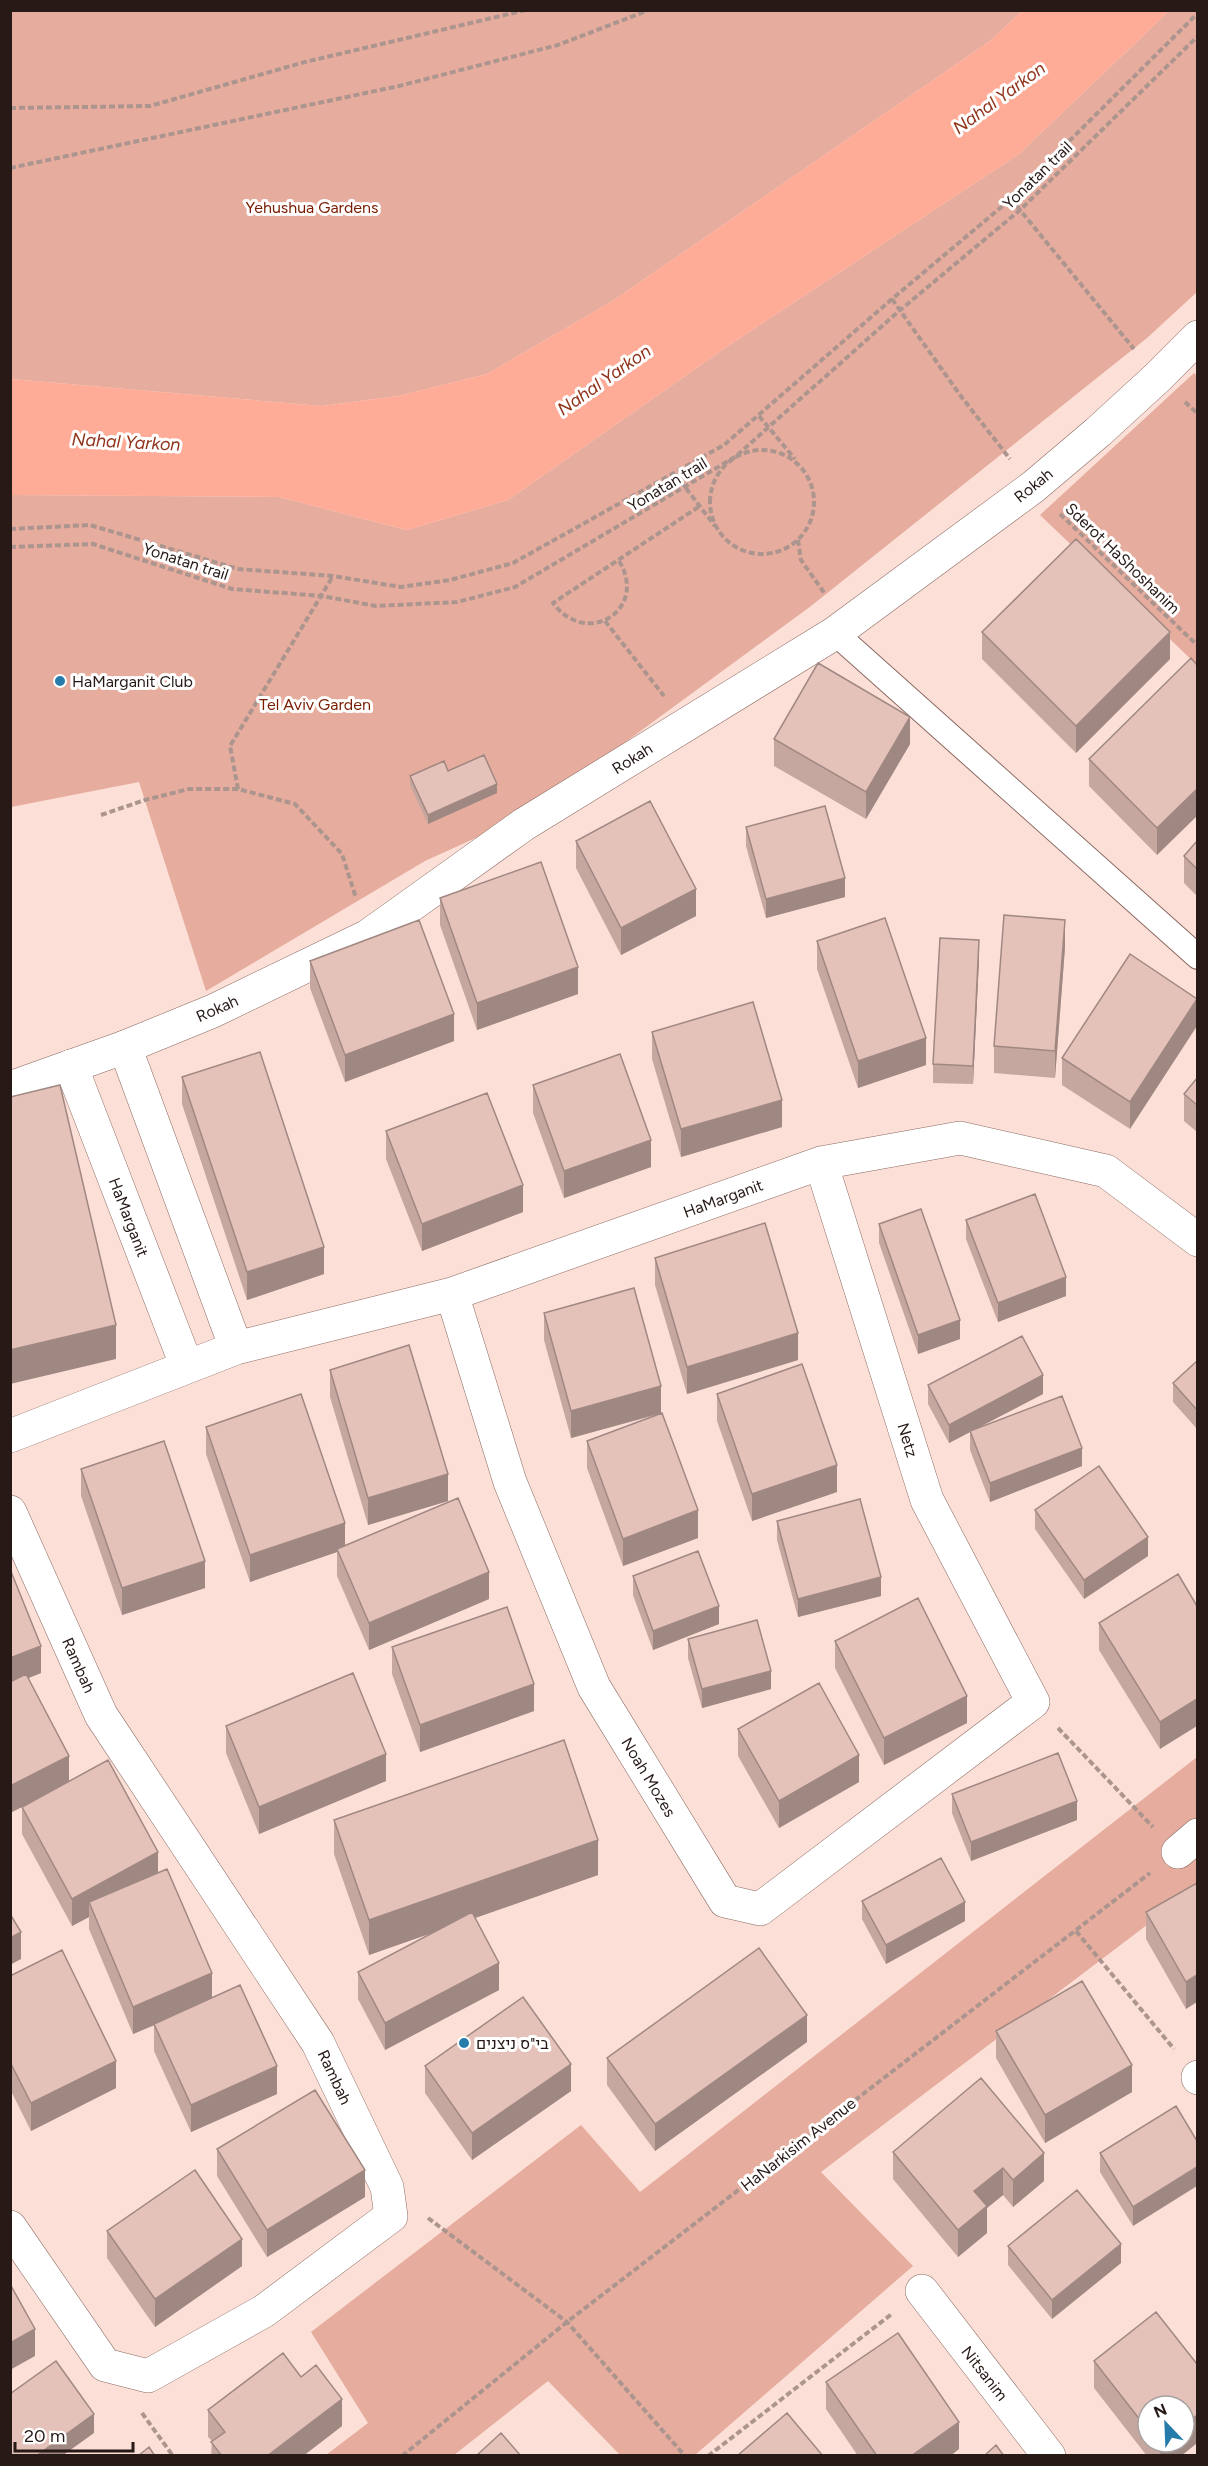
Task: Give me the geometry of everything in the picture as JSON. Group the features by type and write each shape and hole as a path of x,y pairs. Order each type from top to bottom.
{"street":[{"name":"Rokah","path":"10,1088 125,1047 213,1011 368,936 523,825 841,629 1032,487 1158,377 1197,337"},
{"path":"125,1047 236,1348"},
{"name":"HaMarganit","path":"71,1066 187,1367"},
{"name":"HaMarganit","path":"10,1436 236,1348 452,1294 821,1163 960,1138 1106,1171 1197,1240"},
{"name":"Netz","path":"821,1163 927,1500 1033,1702"},
{"name":"Noah Mozes","path":"452,1294 510,1482 594,1688 725,1901 760,1909 1033,1702"},
{"name":"Rambah","path":"10,1512 101,1715 318,2043 387,2187 391,2216 264,2311 148,2376 105,2365 10,2227"},
{"name":"Nitsanim","path":"922,2291 1049,2456"}],"lane":[{"path":"841,629 1197,957"}],"path":[{"path":"10,108 150,106 305,62 526,10"},
{"path":"10,168 399,86 558,45 649,10"},
{"path":"10,529 90,525 238,569 333,576 401,587 450,580 513,563 724,445 1011,199 1197,13"},
{"name":"Yonatan trail","path":"10,547 93,544 232,589 322,596 376,606 457,602 515,588 735,457 899,312 1020,210 1197,36"},
{"path":"1011,199 1086,293 1158,377"},
{"name":"Sderot HaShoshanim","path":"892,299 899,312 960,395 1032,487 1197,646"},
{"path":"675,474 717,529 729,542 745,551 765,554 783,549 798,540 812,518 815,500 811,482 805,471 759,416"},
{"path":"717,529 710,506 712,488 720,472 735,457 753,450 771,451 792,459 805,471"},
{"path":"619,561 625,571 628,584 624,602 616,614 605,621 580,624 560,613 553,603 700,506"},
{"path":"798,540 801,560 841,629"},
{"path":"238,789 230,746 333,576"},
{"path":"605,621 687,724"},
{"path":"101,815 145,800 189,789 238,789 295,804 342,854 368,936"},
{"path":"1033,1702 1188,1844"},
{"name":"HaNarkisim Avenue","path":"402,2456 567,2322 1188,1844"},
{"path":"1076,1931 1197,2077"},
{"path":"387,2187 567,2322 685,2456"},
{"path":"708,2456 922,2291"}],"green space":[{"name":"Yehushua Gardens","path":"10,11 1022,11 990,41 614,300 487,374 398,396 321,406 11,379"},
{"name":"Tel Aviv Garden","path":"1169,11 1197,11 1197,292 1147,338 811,606 526,815 425,861 206,991 139,782 11,807 11,495 279,497 407,530 508,500 728,346 1019,154"},
{"path":"1194,373 1198,376 1197,665 1040,515"},
{"path":"1197,1757 1197,1887 821,2172 913,2266 695,2455 620,2455 548,2381 454,2455 326,2455 368,2423 311,2332 581,2125 640,2192"}],"water":[{"name":"Nahal Yarkon","path":"1022,11 1169,11 1019,154 728,346 508,500 407,530 279,497 11,495 11,379 321,406 398,396 487,374 614,300 990,41"}],"building":[{"path":"1076,539 1170,632 1076,726 982,632"},
{"path":"1191,658 1197,665 1197,789 1157,828 1089,759"},
{"path":"818,663 910,717 866,792 774,739"},
{"path":"484,755 497,784 428,815 410,776 444,761 448,771"},
{"path":"650,801 696,889 621,928 576,841"},
{"path":"825,806 845,878 766,899 746,827"},
{"path":"1197,841 1197,869 1184,856"},
{"path":"541,862 578,967 477,1003 440,898"},
{"path":"1004,915 1065,920 1055,1051 994,1046"},
{"path":"885,918 926,1038 858,1061 817,941"},
{"path":"419,920 454,1014 345,1055 310,961"},
{"path":"940,938 979,940 973,1066 933,1064"},
{"path":"1130,954 1197,999 1130,1102 1062,1058"},
{"path":"753,1002 782,1100 681,1129 652,1032"},
{"path":"260,1052 324,1247 247,1272 182,1077"},
{"path":"620,1054 651,1140 564,1171 533,1085"},
{"path":"1197,1078 1197,1105 1184,1094"},
{"path":"60,1085 116,1325 10,1350 10,1097"},
{"path":"487,1093 523,1185 422,1224 386,1131"},
{"path":"1035,1194 1066,1277 998,1303 966,1220"},
{"path":"921,1209 960,1320 918,1335 879,1224"},
{"path":"765,1223 798,1333 687,1367 655,1258"},
{"path":"634,1288 661,1386 571,1411 544,1313"},
{"path":"1022,1336 1043,1375 949,1425 928,1385"},
{"path":"409,1345 448,1474 368,1498 330,1370"},
{"path":"1197,1361 1197,1410 1173,1383"},
{"path":"802,1364 837,1465 752,1494 717,1394"},
{"path":"301,1394 345,1523 250,1555 206,1427"},
{"path":"1062,1396 1082,1448 990,1483 970,1431"},
{"path":"662,1413 698,1510 623,1539 587,1441"},
{"path":"164,1441 205,1561 122,1588 81,1469"},
{"path":"1099,1466 1148,1537 1084,1580 1035,1510"},
{"path":"458,1498 489,1572 369,1623 337,1549"},
{"path":"860,1499 881,1577 798,1599 777,1521"},
{"path":"698,1551 719,1606 653,1631 633,1576"},
{"path":"10,1569 41,1646 10,1658"},
{"path":"1178,1574 1197,1606 1197,1699 1160,1722 1099,1623"},
{"path":"918,1598 967,1696 884,1738 835,1641"},
{"path":"507,1607 534,1684 420,1725 392,1647"},
{"path":"757,1620 771,1671 702,1689 688,1639"},
{"path":"353,1673 386,1754 259,1807 226,1726"},
{"path":"26,1674 69,1756 10,1786 10,1682"},
{"path":"819,1683 859,1755 779,1801 738,1729"},
{"path":"564,1740 598,1840 369,1920 334,1820"},
{"path":"1058,1753 1077,1801 971,1842 952,1794"},
{"path":"108,1760 158,1852 72,1899 22,1807"},
{"path":"941,1858 965,1902 886,1945 862,1901"},
{"path":"167,1869 212,1973 133,2007 89,1902"},
{"path":"1197,1883 1197,1975 1186,1982 1146,1912"},
{"path":"472,1912 499,1963 385,2023 358,1972"},
{"path":"10,1914 21,1932 10,1938"},
{"path":"759,1948 807,2015 655,2124 607,2058"},
{"path":"62,1950 116,2061 31,2103 10,2062 10,1976"},
{"path":"1082,1981 1132,2065 1045,2115 996,2031"},
{"path":"240,1985 277,2066 191,2105 154,2024"},
{"path":"523,1997 571,2064 472,2133 425,2066"},
{"path":"981,2078 1044,2153 1013,2180 1003,2168 974,2191 987,2206 958,2230 893,2152"},
{"path":"315,2090 365,2170 267,2230 217,2149"},
{"path":"1176,2106 1197,2141 1197,2167 1133,2207 1100,2153"},
{"path":"195,2170 242,2239 155,2299 107,2231"},
{"path":"1077,2190 1121,2244 1052,2300 1008,2246"},
{"path":"10,2284 35,2329 10,2343"},
{"path":"1156,2312 1197,2364 1197,2415 1196,2394 1136,2394 1136,2415 1094,2361"},
{"path":"898,2333 959,2422 911,2456 877,2456 826,2382"},
{"path":"283,2353 301,2377 316,2365 342,2399 267,2456 222,2456 211,2442 225,2432 208,2410"},
{"path":"56,2361 94,2414 36,2456 11,2456 10,2394"},
{"path":"787,2413 823,2456 737,2456"},
{"path":"501,2433 521,2456 476,2456"},
{"path":"996,2445 1004,2456 984,2456"},
{"path":"149,2447 155,2456 138,2456"}],"place":[{"name":"HaMarganit Club","path":"60,681"},
{"name":"בי\"ס ניצנים","path":"464,2043"}]}
